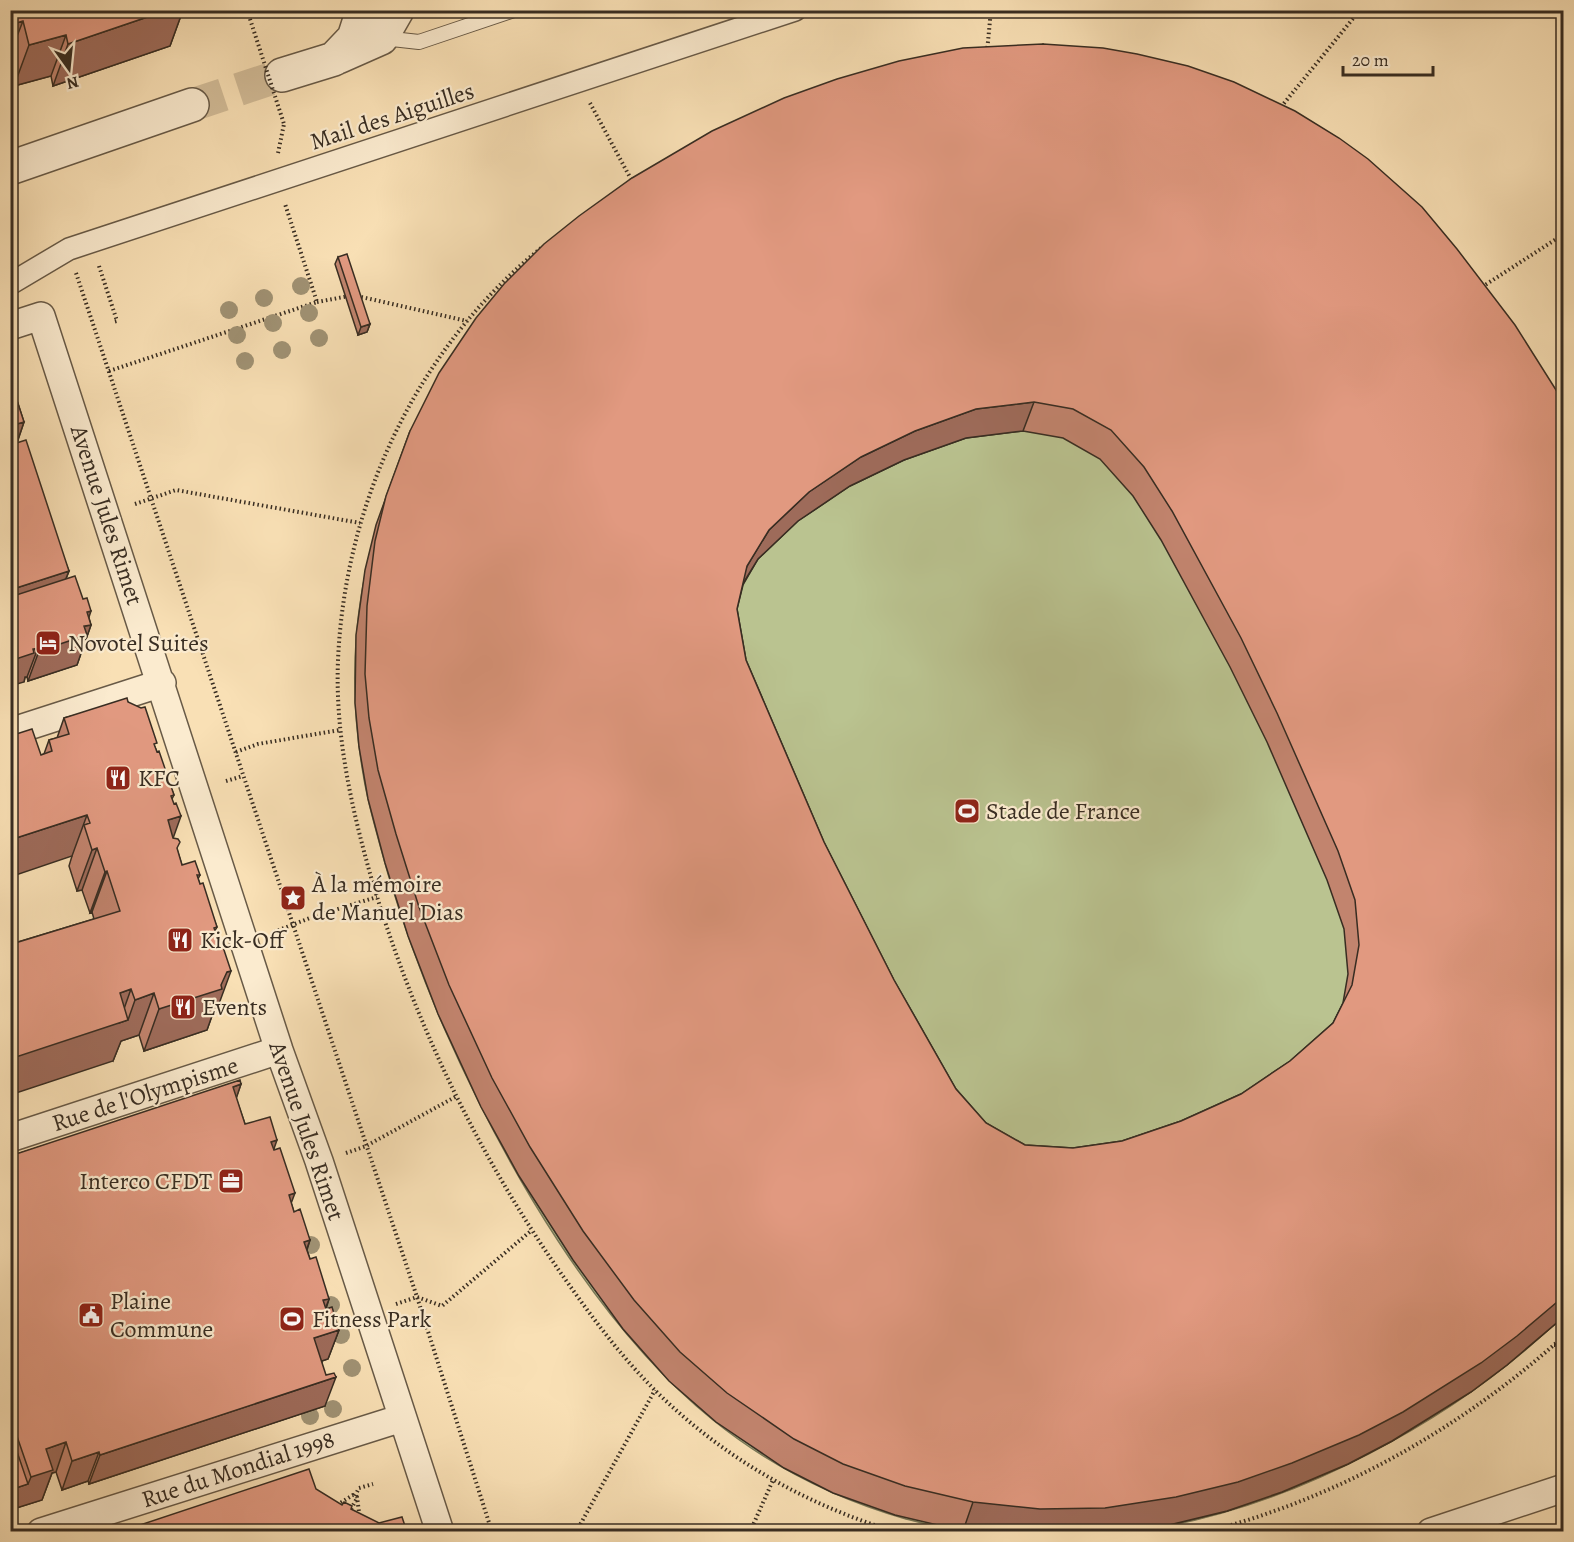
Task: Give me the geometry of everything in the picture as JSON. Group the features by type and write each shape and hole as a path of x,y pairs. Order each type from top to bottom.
{"street":[{"path":"334,59 354,38 363,10"},
{"path":"282,75 334,59 381,38 397,10"},
{"name":"Mail des Aiguilles","path":"10,284 69,249 795,10"},
{"path":"10,168 192,105"},
{"name":"Avenue Jules Rimet","path":"10,326 41,316 162,683 279,1050 319,1161 440,1532"},
{"path":"10,732 162,683"},
{"name":"Rue de l'Olympisme","path":"10,1138 279,1050"},
{"name":"Rue du Mondial 1998","path":"41,1532 402,1418"},
{"path":"1431,1532 1563,1488"}],"lane":[{"path":"381,38 419,42 514,10"}],"path":[{"path":"986,59 991,10"},
{"path":"1280,108 1360,10"},
{"path":"250,19 284,124"},
{"path":"581,80 595,115 633,182"},
{"path":"623,188 641,177"},
{"path":"278,180 317,302"},
{"path":"1476,290 1563,234"},
{"path":"541,248 498,286 467,321 415,396 384,456 360,523 349,570 341,627 338,675 340,730 352,806 377,897 410,990 457,1096 532,1230 608,1337 655,1390 704,1433 773,1480 824,1506 897,1532"},
{"path":"69,249 417,1297 492,1532"},
{"path":"105,284 117,321 113,322"},
{"path":"108,371 317,302 355,295 467,321"},
{"path":"135,504 176,490 360,523"},
{"path":"236,752 258,744 340,730"},
{"path":"226,781 243,776"},
{"path":"274,932 315,916 377,897"},
{"path":"346,1153 366,1146 457,1096"},
{"path":"396,1304 417,1297 442,1306 532,1230"},
{"path":"1205,1532 1308,1497 1399,1454 1479,1405 1563,1336"},
{"path":"1553,1345 1563,1345"},
{"path":"576,1532 655,1390"},
{"path":"750,1532 773,1480"},
{"path":"346,1514 359,1488 373,1484"},
{"path":"334,1511 339,1503 355,1496"},
{"path":"353,1522 359,1512 355,1496"}],"green space":[{"name":"Stade de France","path":"429,402 1564,448 1563,1316 1520,1354 1473,1390 1422,1424 1369,1454 1313,1480 1257,1502 1200,1519 1144,1530 1109,1533 967,1531 906,1519 854,1502 805,1479 757,1452 713,1420 671,1382 631,1339 593,1291 558,1241 526,1188 469,1082 429,992 401,914 374,824 363,773 357,724 355,676 357,628 363,582 388,491"}],"building":[{"path":"10,10 168,10 68,44 66,35 29,45 23,21 10,25"},
{"name":"Stade de France","path":"1043,44 1103,48 1137,54 1188,66 1234,82 1295,111 1368,159 1422,207 1515,325 1563,401 1563,1297 1481,1363 1403,1412 1359,1435 1292,1463 1238,1482 1176,1497 1105,1508 1040,1509 973,1502 905,1486 843,1464 794,1439 727,1393 680,1352 634,1300 583,1231 530,1147 492,1078 449,985 419,907 378,770 369,718 365,674 367,606 375,541 386,496 410,431 439,373 476,318 504,284 544,244 579,216 632,178 712,131 784,98 837,79 899,61 963,48","holes":["1034,402 1073,409 1111,430 1144,467 1172,511 1241,638 1338,851 1355,900 1359,945 1352,985 1333,1023 1290,1061 1241,1094 1181,1121 1122,1141 1073,1148 1025,1145 986,1123 956,1089 894,980 824,842 746,660 737,609 747,566 769,530 809,492 861,457 915,431 976,409"]},
{"path":"347,254 370,324 361,327 338,257"},
{"path":"10,379 24,422 10,426"},
{"path":"26,440 69,571 10,590 10,445"},
{"path":"75,576 83,599 87,598 91,611 87,612 91,625 84,626 87,635 39,651 38,648 33,649 34,653 10,661 10,597"},
{"path":"127,698 128,702 141,708 145,707 157,743 154,744 157,752 159,751 174,795 171,796 181,816 168,820 173,838 180,842 177,848 182,865 195,861 200,875 197,875 200,884 203,883 217,927 214,928 217,936 219,935 231,971 227,972 221,985 222,989 159,1009 154,993 135,1000 131,989 120,993 128,1020 10,1059 10,929 15,943 120,911 97,848 92,850 84,825 90,823 87,815 10,840 10,736 32,729 41,755 52,751 49,740 69,734 64,718"},
{"path":"240,1080 241,1084 233,1087 245,1124 270,1117 277,1140 271,1142 274,1150 280,1148 295,1193 289,1195 294,1212 300,1209 310,1240 304,1242 310,1259 316,1257 329,1299 323,1300 326,1309 332,1307 339,1330 314,1338 326,1375 334,1373 336,1377 100,1455 99,1452 72,1461 66,1442 46,1449 53,1470 31,1477 10,1416 10,1156"},
{"path":"10,1431 28,1484 10,1490"},
{"path":"309,1469 316,1489 342,1505 344,1502 352,1506 351,1509 379,1523 402,1517 407,1532 119,1532"}],"tunnel":[{"path":"192,105 282,75"}],"place":[{"name":"Novotel Suites","path":"48,643"},
{"name":"KFC","path":"118,778"},
{"name":"Stade de France","path":"967,811"},
{"name":"À la mémoire de Manuel Dias","path":"293,898"},
{"name":"Kick-Off","path":"180,940"},
{"name":"Events","path":"183,1007"},
{"name":"Interco CFDT","path":"231,1181"},
{"name":"Plaine Commune","path":"91,1315"},
{"name":"Fitness Park","path":"292,1319"}]}
